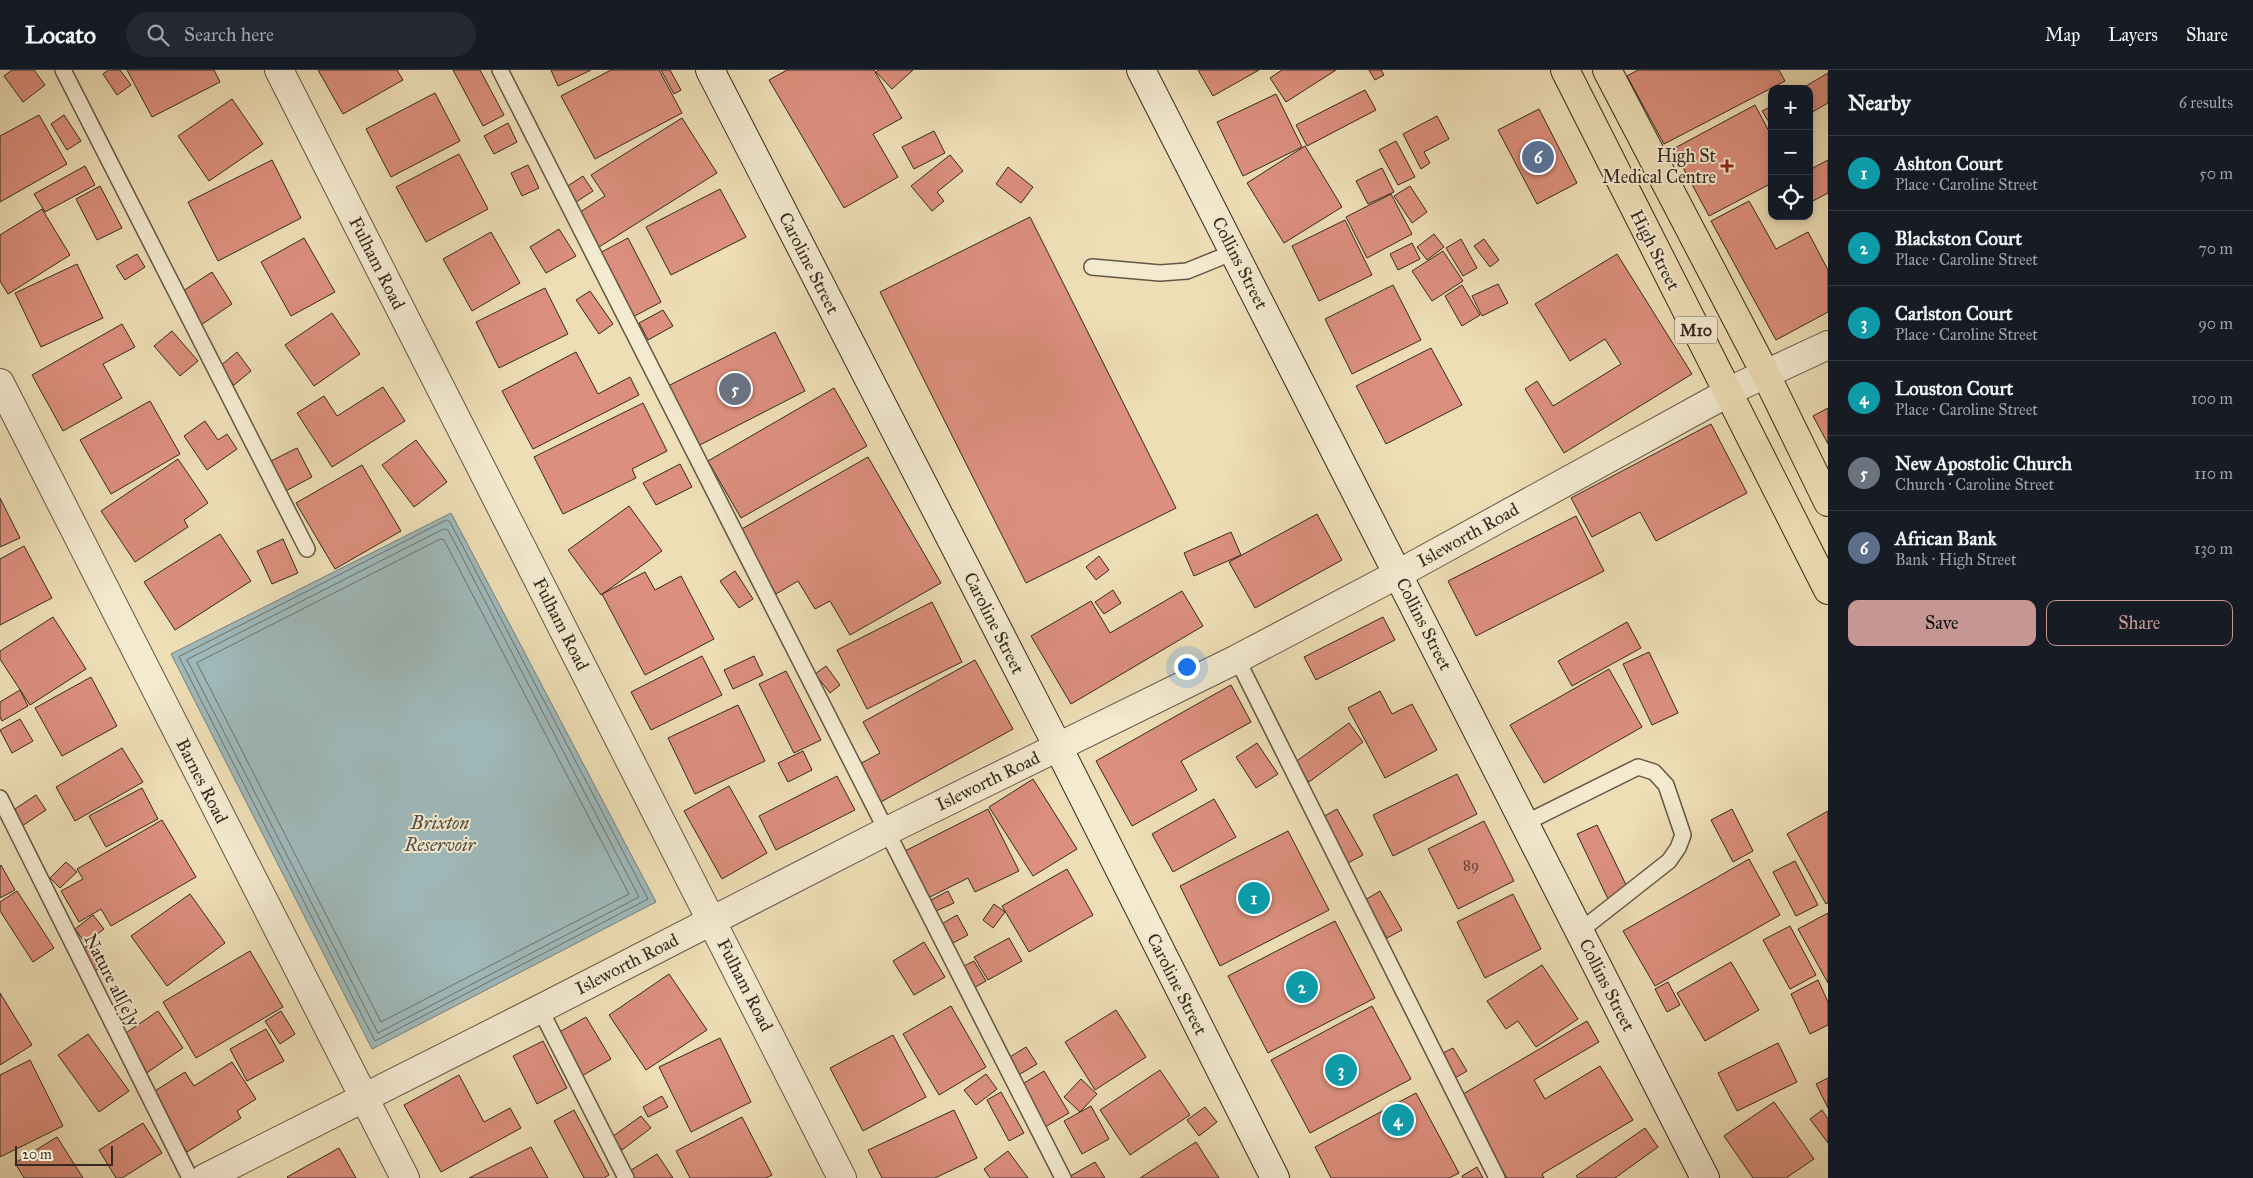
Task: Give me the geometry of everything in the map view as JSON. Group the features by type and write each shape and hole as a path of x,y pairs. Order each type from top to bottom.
{"main road":[{"name":"High Street","path":"1565,70 1828,590"},
{"name":"M10","path":"1607,70 1765,373 1828,502"}],"street":[{"name":"Fulham Road","path":"279,70 842,1178"},
{"name":"Caroline Street","path":"710,70 1058,747 1275,1178"},
{"name":"Collins Street","path":"1142,70 1705,1178"},
{"name":"Isleworth Road","path":"205,1178 540,1010 887,831 1237,659 1398,574 1765,373 1828,345"},
{"name":"Barnes Road","path":"0,383 405,1178"}],"lane":[{"path":"63,70 307,549"},
{"path":"500,70 1063,1178"},
{"path":"1092,268 1160,273 1187,271 1234,252"},
{"path":"1237,659 1498,1178"},
{"path":"1525,823 1638,767 1654,772 1666,785 1683,835 1678,848 1669,861 1580,931"},
{"name":"Nature all[e]y","path":"0,798 190,1178"},
{"path":"540,1010 626,1178"}],"water":[{"name":"Brixton Reservoir","path":"451,513 656,902 372,1049 171,654"}],"building":[{"path":"12,70 34,70 45,85 23,102 4,76"},
{"path":"108,70 120,70 131,85 117,95 103,74"},
{"path":"127,70 214,70 220,82 152,117"},
{"path":"318,70 397,70 403,80 343,114"},
{"path":"453,70 480,70 504,115 483,126"},
{"path":"551,70 591,70 558,86"},
{"path":"611,70 659,70 682,113 595,159 561,96"},
{"path":"661,70 670,70 681,90 674,94"},
{"path":"787,70 874,70 902,118 873,134 898,177 844,208 769,80"},
{"path":"878,70 913,70 892,89 876,72"},
{"path":"1198,70 1259,70 1213,96"},
{"path":"1282,70 1336,70 1286,102 1270,78"},
{"path":"1369,70 1381,70 1384,75 1375,80"},
{"path":"1638,70 1779,70 1785,81 1777,85 1768,85 1768,90 1664,144 1627,76"},
{"path":"1828,73 1828,103 1813,112 1813,85 1808,85"},
{"path":"1365,90 1376,110 1307,146 1296,125"},
{"path":"435,93 460,141 391,177 366,129"},
{"path":"1276,94 1302,147 1243,176 1217,122"},
{"path":"232,99 263,144 209,181 178,136"},
{"name":"High St Medical Centre","path":"1755,105 1768,129 1768,185 1709,216 1673,149"},
{"path":"1768,108 1768,121 1762,111"},
{"path":"1539,109 1577,183 1537,204 1498,130"},
{"path":"39,115 67,164 0,202 0,136"},
{"path":"64,115 81,141 67,150 51,124"},
{"path":"1437,116 1449,139 1424,152 1430,163 1421,169 1403,134"},
{"path":"682,118 717,173 599,247 577,214 605,196 591,175"},
{"path":"508,123 517,142 494,154 484,136"},
{"path":"934,131 945,153 914,169 902,147"},
{"path":"1396,141 1415,177 1398,185 1379,150"},
{"path":"1305,146 1342,207 1284,243 1247,183"},
{"path":"459,154 488,209 426,242 396,187"},
{"path":"950,155 963,171 937,192 944,201 932,211 911,186"},
{"path":"272,160 301,218 218,261 188,202"},
{"path":"1828,160 1828,193 1813,201 1813,175 1813,168"},
{"path":"528,165 539,188 522,196 511,173"},
{"path":"85,166 95,185 45,212 34,194"},
{"path":"1008,167 1033,187 1021,203 996,184"},
{"path":"1382,168 1394,192 1368,204 1356,181"},
{"path":"583,176 593,191 573,204 563,189"},
{"path":"100,186 122,228 97,240 76,199"},
{"path":"1410,186 1427,212 1412,223 1394,196"},
{"path":"720,189 746,237 671,275 646,227"},
{"path":"1391,194 1412,234 1367,258 1346,217"},
{"path":"1749,201 1776,249 1808,232 1828,270 1828,312 1776,340 1711,221"},
{"path":"42,209 70,255 8,294 0,281 0,235"},
{"path":"1030,217 1176,508 1026,583 880,292"},
{"path":"1345,220 1372,275 1319,301 1292,246"},
{"path":"559,229 576,256 546,273 530,247"},
{"path":"491,232 520,283 472,311 443,259"},
{"path":"1434,234 1444,247 1427,260 1417,247"},
{"path":"304,238 335,292 291,316 261,262"},
{"path":"628,238 661,302 629,319 596,255"},
{"path":"1461,239 1477,268 1463,276 1446,248"},
{"path":"1484,239 1499,260 1490,267 1474,246"},
{"path":"1412,243 1420,259 1398,270 1390,254"},
{"path":"1443,251 1463,281 1432,301 1412,271"},
{"path":"137,254 145,267 125,280 116,266"},
{"path":"1617,254 1692,374 1564,453 1525,389 1537,381 1553,406 1621,364 1605,339 1570,361 1535,304"},
{"path":"77,264 103,318 41,347 15,293"},
{"path":"212,272 232,304 201,325 180,293"},
{"path":"1498,284 1508,303 1482,316 1472,296"},
{"path":"1393,285 1421,340 1352,374 1325,319"},
{"path":"1462,285 1480,315 1462,326 1445,296"},
{"path":"545,288 568,334 499,368 476,322"},
{"path":"590,291 613,324 599,334 576,300"},
{"path":"663,310 673,326 648,340 639,323"},
{"path":"332,313 360,354 314,386 285,345"},
{"path":"122,324 135,347 103,364 122,398 63,431 32,375"},
{"path":"172,331 198,361 180,376 154,346"},
{"path":"775,332 805,391 696,447 666,387"},
{"path":"1431,348 1462,405 1386,444 1356,386"},
{"path":"237,352 251,371 234,385 219,367"},
{"path":"576,352 598,394 630,377 639,395 533,449 502,391"},
{"path":"383,387 405,421 332,467 297,413 324,396 337,416"},
{"path":"834,388 867,446 741,518 708,461"},
{"path":"150,401 180,454 111,494 80,440"},
{"path":"643,403 667,451 632,469 636,478 563,514 534,457"},
{"path":"1828,408 1828,444 1813,416"},
{"path":"205,421 218,440 227,434 237,449 207,470 184,436"},
{"path":"1711,424 1747,493 1656,541 1640,512 1592,537 1571,498"},
{"path":"416,440 447,482 414,507 382,465"},
{"path":"297,448 312,477 282,493 267,463"},
{"path":"868,457 941,583 850,635 830,601 815,609 798,581 776,594 740,530"},
{"path":"178,459 208,503 184,520 188,527 135,562 101,511"},
{"path":"680,464 692,487 656,505 643,483"},
{"path":"362,465 401,531 335,569 296,503"},
{"path":"0,498 20,538 0,547"},
{"path":"629,506 662,551 601,595 568,550"},
{"path":"1317,514 1342,560 1255,608 1229,562"},
{"path":"1576,516 1604,571 1476,636 1448,581"},
{"path":"1231,532 1241,555 1194,576 1184,553"},
{"path":"220,534 251,581 175,630 144,582"},
{"path":"283,539 298,573 272,584 257,551"},
{"path":"24,546 52,598 0,625 0,559"},
{"path":"1099,556 1109,570 1096,580 1086,567"},
{"path":"735,571 753,599 739,608 720,581"},
{"path":"645,572 655,590 681,576 714,639 645,675 602,594"},
{"path":"1113,590 1121,603 1104,614 1095,602"},
{"path":"1182,591 1203,626 1071,704 1031,636 1091,601 1110,633"},
{"path":"932,602 962,662 867,709 837,650"},
{"path":"53,617 86,669 30,705 0,659 0,651"},
{"path":"1383,617 1395,640 1316,680 1304,657"},
{"path":"1627,622 1641,648 1572,686 1558,661"},
{"path":"1649,652 1678,713 1652,725 1623,664"},
{"path":"702,656 722,695 651,730 631,692"},
{"path":"754,656 763,675 733,689 724,670"},
{"path":"975,660 1013,729 879,803 858,765 880,753 863,722"},
{"path":"826,666 840,685 830,693 815,674"},
{"path":"1609,669 1642,727 1544,783 1510,725"},
{"path":"786,671 821,740 794,753 759,684"},
{"path":"91,677 117,726 62,756 35,708"},
{"path":"1231,685 1251,722 1181,761 1197,790 1132,826 1096,761"},
{"path":"20,690 28,706 2,721 0,717 0,702"},
{"path":"1380,691 1392,714 1412,704 1437,750 1385,778 1348,708"},
{"path":"738,705 765,761 695,794 668,738"},
{"path":"20,719 33,741 12,753 0,730"},
{"path":"1349,723 1363,742 1309,782 1294,763"},
{"path":"1257,743 1278,774 1256,788 1236,757"},
{"path":"122,748 143,782 75,821 56,787"},
{"path":"803,751 812,770 788,782 778,763"},
{"path":"1457,774 1477,814 1393,856 1373,815"},
{"path":"837,776 855,810 776,850 759,816"},
{"path":"1033,779 1077,849 1033,876 989,807"},
{"path":"729,786 767,853 722,879 684,811"},
{"path":"142,788 158,819 106,847 89,816"},
{"path":"36,795 46,810 19,828 9,813"},
{"path":"1214,799 1236,837 1173,872 1152,834"},
{"path":"988,809 1019,871 975,892 968,878 924,900 901,853"},
{"path":"1337,809 1363,855 1346,864 1321,818"},
{"path":"1732,809 1753,851 1733,862 1711,820"},
{"path":"1828,811 1828,903 1826,904 1787,834"},
{"path":"162,820 196,877 111,926 101,909 79,922 61,891 83,879 77,869"},
{"path":"1484,821 1514,881 1458,909 1428,849"},
{"path":"1597,825 1628,889 1608,899 1577,834"},
{"path":"1288,831 1329,910 1220,966 1180,886"},
{"path":"1749,859 1780,915 1655,986 1623,931"},
{"path":"1795,861 1818,905 1796,916 1773,872"},
{"path":"66,862 77,872 60,888 50,878"},
{"path":"0,866 15,890 0,898"},
{"path":"1067,869 1093,915 1029,952 1002,906"},
{"path":"17,891 54,948 33,962 0,911 0,902"},
{"path":"948,891 954,903 936,911 931,900"},
{"path":"1380,891 1402,930 1387,938 1365,900"},
{"path":"190,894 225,943 167,986 131,936"},
{"path":"1513,894 1541,949 1485,978 1457,922"},
{"path":"994,904 1005,912 993,928 983,920"},
{"path":"1828,913 1828,983 1798,929"},
{"path":"93,915 104,929 85,943 75,929"},
{"path":"957,915 968,935 951,944 940,925"},
{"path":"1335,921 1375,998 1268,1053 1228,976"},
{"path":"1790,926 1816,975 1790,989 1763,940"},
{"path":"1009,938 1022,961 988,980 974,957"},
{"path":"924,942 945,977 914,995 893,961"},
{"path":"90,944 104,965 92,973 78,952"},
{"path":"250,951 283,1007 196,1058 163,1002"},
{"path":"974,961 986,981 972,989 960,968"},
{"path":"1731,962 1759,1010 1705,1041 1677,993"},
{"path":"1542,965 1578,1019 1536,1047 1518,1021 1506,1029 1487,1001"},
{"path":"669,974 707,1030 646,1070 609,1015"},
{"path":"1818,980 1828,1002 1828,1025 1810,1034 1791,994"},
{"path":"1668,982 1680,1005 1667,1012 1655,989"},
{"path":"0,993 32,1045 0,1065"},
{"path":"951,1006 986,1067 939,1095 903,1034"},
{"path":"1372,1006 1411,1079 1310,1133 1271,1060"},
{"path":"1116,1010 1146,1057 1095,1090 1065,1042"},
{"path":"158,1011 183,1048 145,1074 120,1037"},
{"path":"281,1011 295,1034 280,1044 265,1021"},
{"path":"586,1017 611,1059 580,1077 556,1034"},
{"path":"1587,1021 1599,1042 1534,1080 1545,1099 1600,1066 1633,1120 1542,1174 1544,1178 1507,1178 1458,1097"},
{"path":"266,1029 284,1061 247,1081 230,1049"},
{"path":"88,1034 129,1091 99,1112 58,1055"},
{"path":"893,1035 926,1097 863,1131 830,1068"},
{"path":"720,1038 751,1102 691,1132 659,1067"},
{"path":"543,1041 567,1088 537,1104 513,1056"},
{"path":"1778,1043 1797,1082 1737,1111 1718,1073"},
{"path":"1026,1047 1037,1064 1015,1077 1005,1060"},
{"path":"1453,1048 1467,1071 1453,1079 1439,1055"},
{"path":"30,1060 63,1126 0,1157 0,1075"},
{"path":"232,1062 256,1099 237,1111 241,1118 187,1152 150,1094 185,1072 194,1086"},
{"path":"1160,1070 1190,1115 1130,1155 1100,1110"},
{"path":"1044,1071 1069,1113 1045,1127 1019,1086"},
{"path":"986,1074 997,1089 976,1105 964,1090"},
{"path":"459,1075 484,1122 510,1108 521,1128 441,1172 404,1105"},
{"path":"1828,1078 1828,1108 1816,1084"},
{"path":"1081,1079 1097,1094 1080,1112 1064,1097"},
{"path":"1001,1092 1024,1133 1009,1141 987,1100"},
{"path":"1416,1093 1459,1173 1449,1178 1331,1178 1315,1147"},
{"path":"662,1096 668,1107 648,1117 643,1107"},
{"path":"1774,1102 1814,1159 1786,1178 1753,1178 1724,1136"},
{"path":"1091,1106 1109,1139 1082,1154 1064,1121"},
{"path":"1205,1107 1217,1122 1199,1136 1187,1120"},
{"path":"574,1110 609,1175 604,1178 584,1178 554,1121"},
{"path":"954,1110 977,1158 935,1178 882,1178 868,1150"},
{"path":"1822,1110 1828,1119 1828,1143 1810,1119"},
{"path":"641,1116 651,1128 622,1150 612,1137"},
{"path":"742,1117 772,1175 766,1178 690,1178 676,1151"},
{"path":"143,1123 162,1153 122,1178 116,1178 99,1150"},
{"path":"1645,1128 1658,1147 1615,1178 1578,1178 1576,1176"},
{"path":"57,1137 83,1178 24,1178 15,1163"},
{"path":"1196,1142 1219,1178 1140,1178"},
{"path":"531,1147 548,1178 469,1178"},
{"path":"339,1148 356,1178 287,1177"},
{"path":"1008,1151 1028,1178 990,1178 984,1169"},
{"path":"657,1154 673,1178 631,1178 628,1172"},
{"path":"1095,1162 1105,1178 1067,1178"},
{"path":"1477,1167 1483,1178 1463,1178 1462,1176"}],"place":[{"name":"African Bank","path":"1538,157"},
{"name":"High St Medical Centre","path":"1727,166"},
{"name":"New Apostolic Church","path":"735,389"},
{"name":"Ashton Court","path":"1254,898"},
{"name":"Blackston Court","path":"1302,987"},
{"name":"Carlston Court","path":"1341,1070"},
{"name":"Louston Court","path":"1398,1120"}]}
